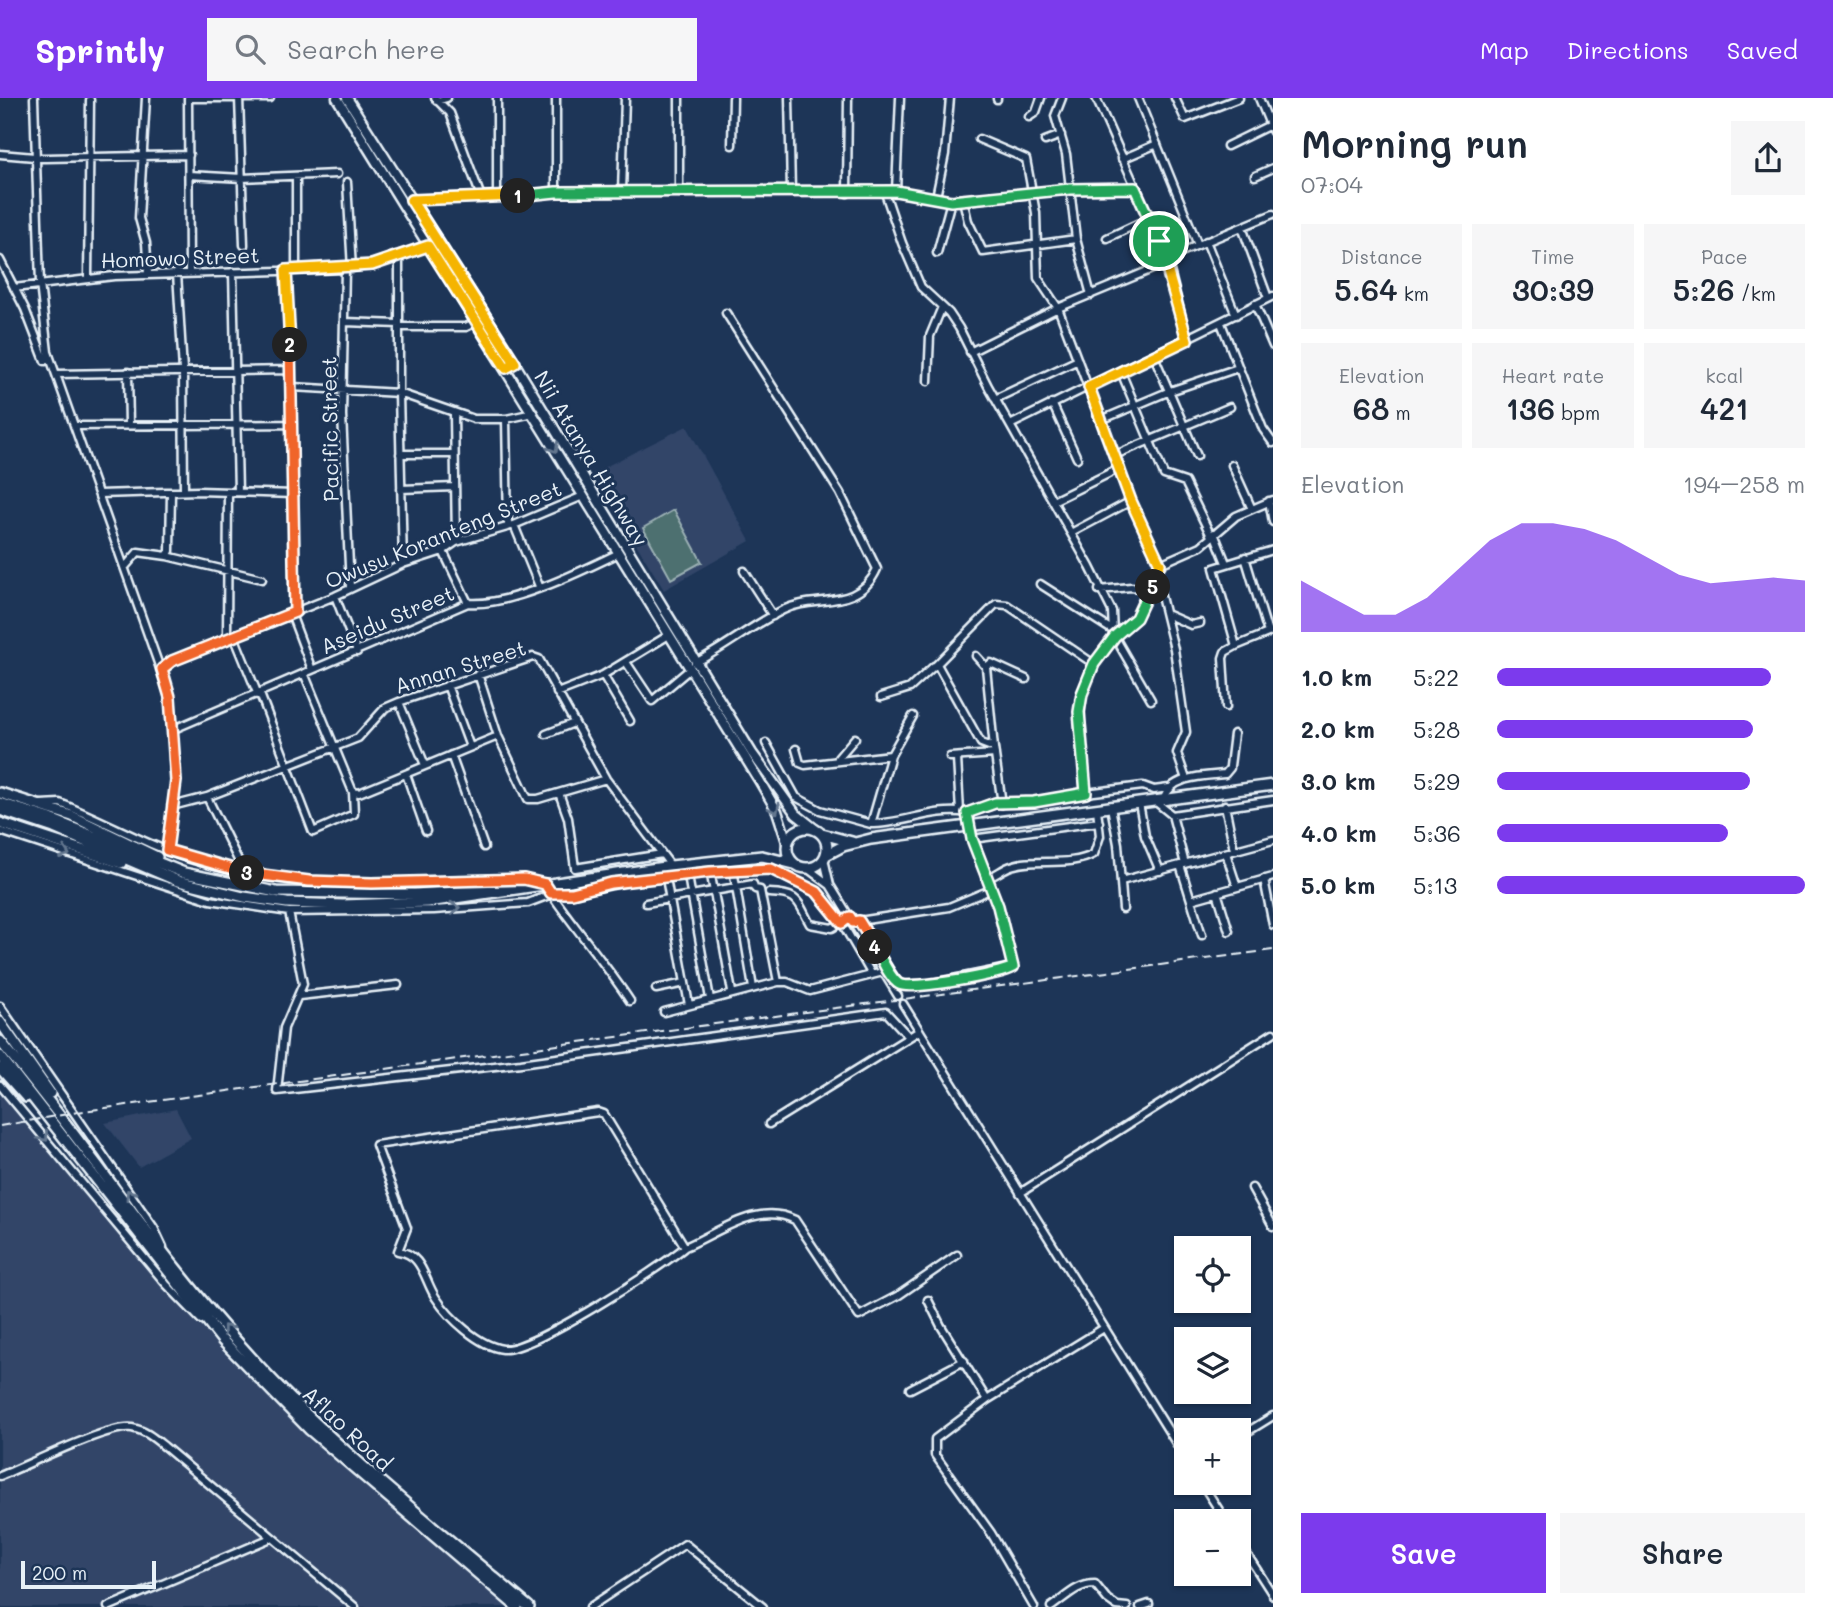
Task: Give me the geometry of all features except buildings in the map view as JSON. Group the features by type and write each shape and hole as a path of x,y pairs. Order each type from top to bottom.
{"highway":[{"path":"762,856 807,868 854,842 1139,803 1160,801 1177,804 1215,793 1273,785"},
{"path":"0,793 39,804 220,882"},
{"path":"0,803 48,818 153,872"},
{"path":"0,810 184,873 276,892 415,894 511,885 529,887"},
{"path":"0,823 212,890 301,903 428,902 503,893 652,868 709,867 762,856 787,843 795,831 808,827 854,842"},
{"path":"818,831 826,841 825,857"},
{"path":"787,843 788,855 794,864"},
{"path":"0,1022 46,1087 56,1107"},
{"name":"Aflao Road","path":"0,1041 56,1107 165,1252 248,1354 296,1406 364,1468 530,1607"},
{"name":"Aflao Road","path":"0,1056 222,1340 310,1430 517,1607"},
{"path":"0,1068 29,1101 43,1111"}],"main road":[{"path":"337,98 583,496 592,503 617,554 669,635 693,666 777,811 787,843"},
{"name":"Nii Atanya Highway","path":"347,98 515,363 592,503 693,666 782,797 803,821 818,831"},
{"path":"506,368 515,363"}],"street":[{"path":"34,98 40,284 50,359 162,669 174,729 176,781 167,850"},
{"path":"146,98 145,156 139,218 146,243 148,274"},
{"path":"189,272 188,98 270,98"},
{"path":"239,98 244,245"},
{"path":"436,99 447,98"},
{"path":"497,98 497,196"},
{"path":"556,98 556,192"},
{"path":"622,192 625,98"},
{"path":"679,98 679,192"},
{"path":"732,145 733,98"},
{"path":"789,98 791,191"},
{"path":"847,193 848,98"},
{"path":"896,191 900,98"},
{"path":"936,197 945,154 950,98"},
{"path":"1029,117 1036,112 1041,98"},
{"path":"1062,98 1055,113 1070,189 1076,239 1091,295"},
{"path":"1096,98 1167,261 1187,340"},
{"path":"1138,98 1198,244"},
{"path":"1175,98 1185,119 1221,102 1239,98"},
{"path":"1227,146 1272,129 1259,98"},
{"path":"436,99 450,113 481,197"},
{"path":"88,278 90,100"},
{"path":"1045,141 1060,135"},
{"path":"979,139 1026,159 1034,192 1038,278 1058,308 1131,501 1160,564"},
{"path":"1122,159 1157,144"},
{"path":"0,154 189,155"},
{"path":"1255,176 1273,168"},
{"path":"189,175 242,178 337,174"},
{"path":"296,177 296,270"},
{"name":"Pacific Street","path":"347,182 348,269 343,388 350,587"},
{"path":"411,200 556,192 896,191 951,201 1070,189 1135,188"},
{"path":"885,193 921,287 960,328 995,399 1072,533 1112,611 1113,633"},
{"path":"963,200 979,250 986,252 1076,239"},
{"path":"937,253 951,201"},
{"path":"970,352 1198,244 1273,214"},
{"path":"1107,238 1150,218"},
{"path":"1010,425 1270,297 1242,228"},
{"path":"1206,242 1236,315"},
{"name":"Homowo Street","path":"14,288 88,278 148,274 348,269 399,257 428,246"},
{"path":"399,257 398,393 403,564"},
{"path":"0,260 25,309 45,361 50,359"},
{"path":"286,270 292,370 293,613 312,670"},
{"path":"233,272 238,492"},
{"path":"177,273 183,371 184,491"},
{"path":"1255,304 1273,346"},
{"path":"25,309 42,305"},
{"path":"928,381 930,336 942,307"},
{"path":"626,662 652,701 693,666 772,616 786,608 845,597 867,584 877,569 876,562 853,524 844,499 726,313"},
{"path":"345,322 466,327 476,322 474,317"},
{"path":"1221,323 1263,429 1273,443"},
{"path":"1154,356 1197,456"},
{"path":"995,399 1078,360"},
{"path":"1101,420 1170,391 1238,368"},
{"path":"56,374 292,370"},
{"path":"128,372 129,425"},
{"path":"1121,372 1164,475 1185,482 1226,563"},
{"path":"292,387 398,393 474,419 506,419 533,412"},
{"path":"1052,403 1077,458"},
{"path":"1115,455 1230,407"},
{"path":"454,414 456,542"},
{"path":"506,419 511,526 539,586"},
{"path":"74,426 292,424"},
{"path":"400,454 453,454"},
{"path":"1233,466 1251,507"},
{"path":"1054,501 1120,468"},
{"path":"401,489 455,488"},
{"path":"99,494 184,491 294,495"},
{"path":"167,556 171,546 171,492"},
{"path":"228,492 230,637 259,695 313,832 354,814 356,806 353,792 304,674"},
{"name":"Owusu Koranteng Street","path":"162,669 172,661 335,596 403,564 443,551 456,542 511,526 583,496"},
{"path":"1072,533 1131,501"},
{"path":"1186,779 1177,750 1186,732 1168,615 1156,572 1160,564 1194,550 1251,507 1271,501 1273,522"},
{"path":"1236,646 1213,570 1216,566 1273,550"},
{"path":"443,551 468,603"},
{"path":"124,566 138,552 227,568 262,579"},
{"name":"Aseidu Street","path":"174,729 259,695 468,603 485,604 564,579 617,554"},
{"path":"1226,707 1223,658 1225,652 1270,632 1245,557"},
{"path":"744,571 772,616"},
{"path":"1040,584 1113,633 1151,700"},
{"path":"1086,793 1080,703 1094,664 1113,633 1136,618 1149,590 1158,584"},
{"path":"1100,590 1131,587 1149,590"},
{"path":"335,596 357,652"},
{"path":"881,697 910,688 996,604 1007,605 1094,664"},
{"path":"1168,615 1192,625 1200,623"},
{"path":"557,693 603,675 669,635"},
{"path":"976,656 986,667 1002,804"},
{"name":"Annan Street","path":"172,806 207,797 358,738 384,708 478,674 537,657 606,779 671,866"},
{"path":"986,667 991,663 997,664 1026,679"},
{"path":"936,665 966,712 981,743 995,751"},
{"path":"478,674 498,736 528,799 606,779"},
{"path":"603,675 630,721"},
{"path":"447,685 470,747"},
{"path":"399,702 425,765"},
{"path":"872,824 891,755 913,716"},
{"path":"546,734 574,723"},
{"path":"1202,935 1191,900 1172,815 1160,801 1169,789 1186,779 1225,774 1230,767 1234,734"},
{"path":"353,792 359,793 498,736"},
{"path":"838,759 855,738"},
{"path":"766,743 793,794 820,810 872,824 894,824 946,811 963,813 995,803 1143,786 1154,790 1169,789"},
{"path":"796,749 800,763 805,765 838,759 871,759 891,755"},
{"path":"807,868 830,885 899,985 929,984 1007,971 1014,963 963,813 953,757 995,751"},
{"path":"451,755 484,847"},
{"path":"406,774 426,831"},
{"path":"559,793 568,818 575,868 662,854"},
{"path":"1215,793 1221,806 1237,887"},
{"path":"782,797 793,794"},
{"path":"207,797 239,862"},
{"path":"1172,815 1273,800"},
{"path":"39,804 60,803 196,861 258,876 309,881 446,883 524,879 545,884 571,923 603,960 629,1001"},
{"path":"1139,803 1145,836 1160,871"},
{"path":"1111,807 1123,909"},
{"path":"987,878 1000,874 1012,865 1090,857 1100,843 1097,809"},
{"path":"972,839 1099,822"},
{"path":"0,831 210,900 289,912 434,910 528,903 551,893 572,893 611,883 688,876 709,867 771,869 812,888 842,923 872,975"},
{"path":"1121,881 1273,840"},
{"path":"652,868 662,854"},
{"path":"825,857 830,885"},
{"path":"709,867 732,992"},
{"path":"733,869 753,988"},
{"path":"688,876 710,999"},
{"path":"1191,900 1273,877"},
{"path":"666,878 689,1005"},
{"path":"1265,879 1273,925"},
{"path":"646,903 752,884 760,890 778,982"},
{"path":"769,893 785,893 796,898 803,905 810,924 830,929 854,920 949,907 990,890"},
{"path":"1217,892 1229,931"},
{"path":"289,912 303,977 299,996 289,1010 284,1028 277,1091 521,1063 886,1012 909,1037"},
{"path":"854,920 898,996"},
{"path":"664,1012 778,982 787,982 810,991 883,972"},
{"path":"656,989 685,983"},
{"path":"299,996 398,985"},
{"path":"903,1004 1174,1440"},
{"name":"Aflao Road","path":"0,1006 154,1228 165,1252"},
{"path":"769,1124 919,1031"},
{"path":"1020,1193 1273,1033"},
{"name":"Aflao Road","path":"0,1085 166,1284 222,1340"},
{"path":"685,1247 604,1114 598,1112 376,1145 407,1228 398,1251 416,1258 436,1298 451,1315 493,1346 515,1348 544,1336 685,1247 742,1220 784,1214 795,1220 859,1316 899,1294 957,1255"},
{"path":"1252,1188 1273,1226"},
{"path":"929,1300 987,1400"},
{"path":"1034,1607 991,1533 935,1455 935,1439 987,1400 1104,1328"},
{"path":"910,1390 964,1361"},
{"path":"1251,1430 1273,1416"},
{"path":"0,1476 111,1432 131,1428 151,1435 355,1607"},
{"path":"108,1607 271,1538"},
{"path":"590,1607 685,1544 763,1607"},
{"path":"1251,1559 1272,1590"},
{"path":"1051,1607 1084,1584 1095,1584 1107,1599 1117,1606 1127,1607"},
{"path":"1140,1607 1149,1604"}],"shaded area":[{"path":"687,426 750,541 664,590 593,473"},
{"path":"0,1089 193,1315 274,1399 353,1473 512,1607 0,1607"},
{"path":"176,1109 191,1138 139,1167 105,1123"}],"green space":[{"path":"674,510 702,562 671,579 643,528"}],"railway":[{"path":"0,1126 84,1111 579,1042 1273,950"}],"route":[{"path":"1135,188 1159,241 1167,258 1187,340 1089,387 1131,501 1160,564 1156,568 1158,584 1149,590 1136,618 1115,636 1094,664 1082,694 1079,712 1086,793 1034,802 995,803 967,813 968,826 998,906 1014,963 1011,970 929,984 899,985 859,921 853,922 850,917 842,923 812,888 771,869 733,869 611,883 572,893 551,893 545,884 524,879 372,883 258,876 196,861 167,850 176,781 170,697 162,669 172,661 295,612 292,370 286,270 345,269 372,265 428,246 506,368 515,363 411,200 556,192 896,191 951,201 1070,189 1100,191 1135,188"}]}
